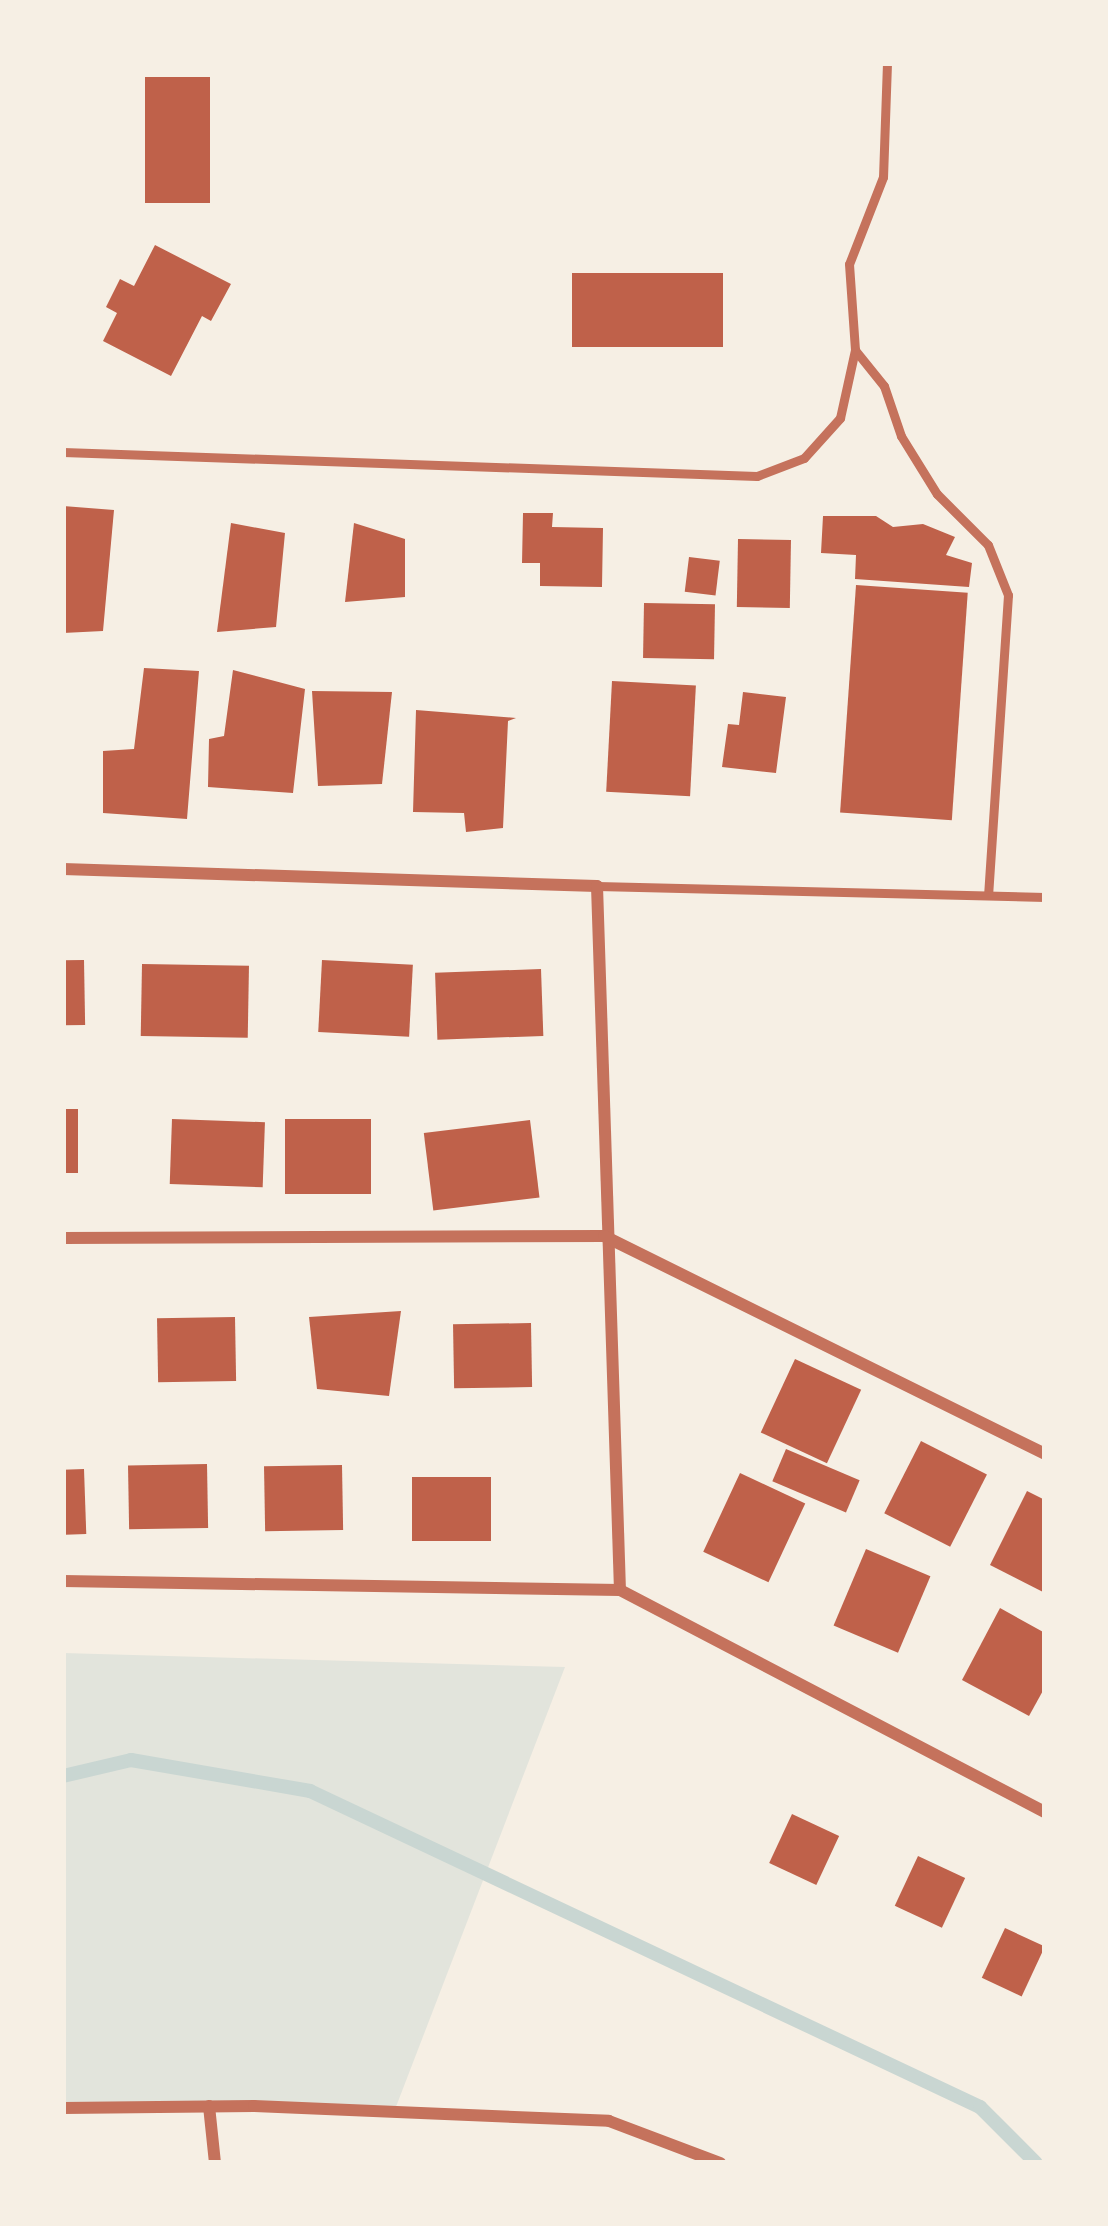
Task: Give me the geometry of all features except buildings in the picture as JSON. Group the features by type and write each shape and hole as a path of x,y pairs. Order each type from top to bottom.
{"street":[{"path":"63,869 597,886 604,1236 620,1590"},
{"path":"63,1238 604,1236 1045,1454"},
{"path":"63,1581 620,1590 1045,1812"},
{"path":"209,2107 215,2163"},
{"path":"63,2108 209,2107 608,2121 720,2163"}],"lane":[{"path":"63,452 757,476 804,458 840,418 855,350 849,264 883,177 886,63"},
{"path":"855,350 884,386 901,436 937,494 988,545 1008,596 988,894"},
{"path":"597,886 1045,897"}],"shaded area":[{"path":"63,1653 565,1667 394,2112 63,2107"}],"waterway":[{"path":"63,1776 131,1760 310,1791 980,2107 1036,2163"}]}
